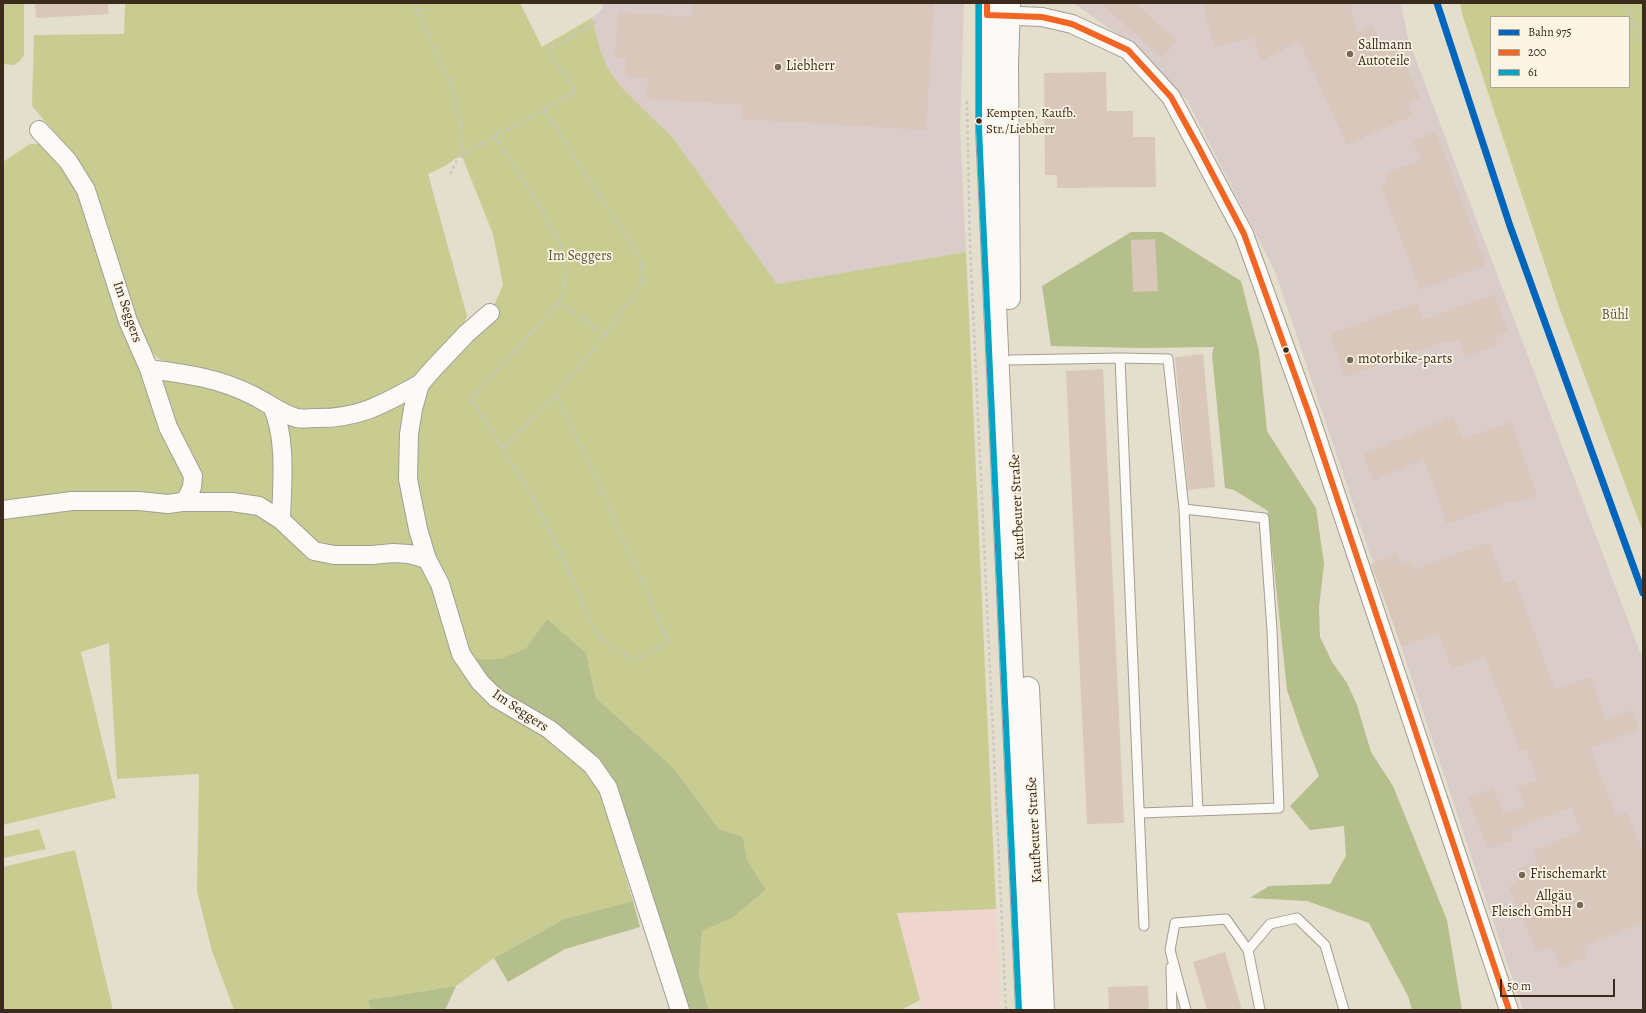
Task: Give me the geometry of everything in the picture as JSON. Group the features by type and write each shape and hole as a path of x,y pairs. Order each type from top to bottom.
{"main road":[{"name":"Kaufbeurer Straße","path":"998,9 1011,360 1043,1010"},
{"name":"Kaufbeurer Straße","path":"998,9 987,128 1027,1010"}],"street":[{"path":"998,9 1072,24 1128,50 1171,97 1244,234 1309,414 1509,1010"},
{"name":"Im Seggers","path":"38,130 68,161 86,190 128,321 149,369 168,427 193,476 192,486 187,498 182,502"},
{"path":"149,369 193,374 228,384 298,418 332,418 353,415 382,405 420,384 432,369 466,334 490,313"},
{"name":"Im Seggers","path":"420,384 412,409 409,434 408,479 418,529 427,558 440,584 461,654 480,682 496,698 548,730 592,765 608,788 680,1010"},
{"path":"272,406 278,419 280,433 282,473 281,520"},
{"path":"3,510 72,501 139,501 168,504 182,502 232,502 259,506 281,520 314,551 334,555 401,553 427,558"}],"lane":[{"path":"1011,360 1120,358 1168,360 1184,509 1198,811"},
{"path":"1120,358 1144,926"},
{"path":"1140,813 1279,808 1272,630 1264,518 1184,509"},
{"path":"1248,950 1270,924 1297,918 1325,945 1344,1010"},
{"path":"1172,1010 1170,950 1175,923 1226,919 1248,950 1260,1010"},
{"path":"1170,950 1186,1010"}],"path":[{"path":"413,3 452,86 460,118 462,144 459,156 449,176"},
{"path":"1626,3 1643,43"},
{"path":"459,156 575,92 549,50 596,22"},
{"path":"967,98 970,245 1006,1010"},
{"path":"503,448 556,395 606,334 640,287 643,273 641,260 544,109"},
{"path":"495,136 537,201 560,243 566,274 563,295 558,303 471,398 533,497 556,542 595,632 616,650 634,660 669,642 603,493 556,395"},
{"path":"558,303 606,334"}],"shaded area":[{"path":"603,3 964,3 960,128 966,252 777,284 674,139 622,88 609,70 600,49 592,18 603,9"},
{"path":"1073,3 1401,3 1408,39 1643,660 1643,1010 1523,1010 1275,271 1187,100 1143,52"},
{"path":"996,909 1001,1010 923,1010 897,913"}],"green space":[{"path":"3,3 24,3 24,55 20,61 14,65 3,64"},
{"path":"125,3 520,3 542,47 592,18 600,49 609,70 622,88 674,139 777,284 966,252 996,909 897,913 920,1000 901,1010 709,1010 699,976 702,931 732,918 766,890 747,860 743,837 719,829 673,767 596,698 586,653 547,620 526,648 500,659 470,659 431,556 414,479 417,411 431,382 491,312 503,285 493,234 463,159 459,156 445,166 428,174 467,316 460,332 415,378 351,409 298,413 159,359 144,344 75,156 32,106 34,35 124,34"},
{"name":"Bühl","path":"1460,3 1643,3 1643,532 1559,307 1463,17"},
{"path":"30,144 42,144 65,167 80,193 187,482 181,493 174,497 3,504 3,162"},
{"path":"1131,232 1162,232 1241,281 1259,351 1267,431 1316,508 1324,564 1319,607 1320,637 1332,662 1347,683 1357,705 1371,752 1393,786 1447,920 1462,1010 1412,1010 1408,996 1369,923 1307,901 1250,898 1269,886 1330,884 1346,856 1344,826 1310,830 1290,806 1319,776 1302,734 1287,690 1268,511 1234,490 1225,488 1212,354 1214,347 1142,348 1051,346 1042,286"},
{"path":"169,376 193,380 251,402 266,415 272,427 277,502 271,503 204,497 198,492 173,426 161,380"},
{"path":"405,397 417,543 397,550 368,550 315,545 291,519 287,511 286,420"},
{"path":"232,507 257,513 279,526 295,545 423,564 436,585 456,655 587,773 601,793 633,901 564,919 494,958 456,986 368,1000 370,1010 234,1010 212,951 197,891 199,774 117,779 109,643 81,652 116,798 3,825 3,517 73,508 139,508 175,513"},
{"path":"547,619 586,653 596,698 673,767 719,829 743,837 747,860 766,890 732,918 702,931 699,976 709,1010 686,1010 675,964 630,843 613,787 500,695 470,659 500,659 526,648"},
{"path":"39,829 46,849 3,858 3,837"},
{"path":"75,850 113,1010 3,1010 3,867"},
{"path":"633,901 640,927 565,949 508,982 494,958 564,919"},
{"path":"456,986 445,1010 370,1010 368,1000"}],"building":[{"path":"35,3 108,3 109,14 36,18"},
{"name":"Liebherr","path":"692,3 934,3 926,130 741,119 742,105 646,99 648,78 625,77 626,58 615,57 618,12 691,17"},
{"path":"1101,3 1135,3 1177,41 1162,58"},
{"path":"1203,3 1350,3 1357,33 1372,26 1382,48 1394,42 1420,98 1407,104 1412,116 1347,145 1299,41 1262,61 1253,37 1214,47"},
{"path":"1106,72 1107,111 1133,111 1133,137 1155,137 1156,187 1057,188 1057,175 1045,175 1044,73"},
{"path":"1436,132 1486,265 1420,290 1381,185 1387,183 1384,174 1421,160 1413,141"},
{"path":"1155,239 1158,291 1133,292 1131,240"},
{"path":"1494,294 1508,332 1495,337 1498,345 1466,357 1460,340 1450,343 1449,340 1345,377 1330,334 1417,303 1423,320"},
{"path":"1203,354 1215,487 1188,490 1175,357"},
{"path":"1103,369 1124,823 1087,824 1066,371"},
{"path":"1453,416 1463,439 1511,422 1537,495 1514,503 1513,500 1447,524 1424,459 1374,481 1363,455"},
{"path":"1489,542 1504,584 1515,580 1555,690 1590,677 1606,720 1632,710 1639,729 1590,748 1616,816 1626,812 1643,851 1643,922 1583,947 1587,957 1561,968 1551,946 1537,952 1509,887 1517,884 1517,870 1538,861 1533,851 1581,831 1571,807 1510,831 1513,840 1488,849 1468,798 1493,788 1504,814 1525,806 1518,787 1538,780 1526,749 1520,751 1485,657 1452,669 1438,633 1402,647 1371,564 1396,554 1400,565 1410,561 1413,570"},
{"path":"1225,952 1242,1010 1207,1010 1193,962"},
{"path":"1148,986 1149,1010 1109,1010 1108,987"}],"rail line":[{"name":"975","path":"1437,3 1510,226 1643,593"}],"transit line":[{"name":"61","path":"979,3 979,129 1019,1010"},
{"name":"200","path":"987,3 987,15 1042,17 1072,24 1128,50 1171,97 1244,234 1309,414 1509,1010"}],"place":[{"name":"Sallmann Autoteile","path":"1350,54"},
{"name":"Liebherr","path":"778,67"},
{"name":"Kempten, Kaufb. Str./Liebherr","path":"979,121"},
{"name":"motorbike-parts","path":"1350,360"},
{"name":"Frischemarkt","path":"1522,875"},
{"name":"Allgäu Fleisch GmbH","path":"1580,905"}]}
